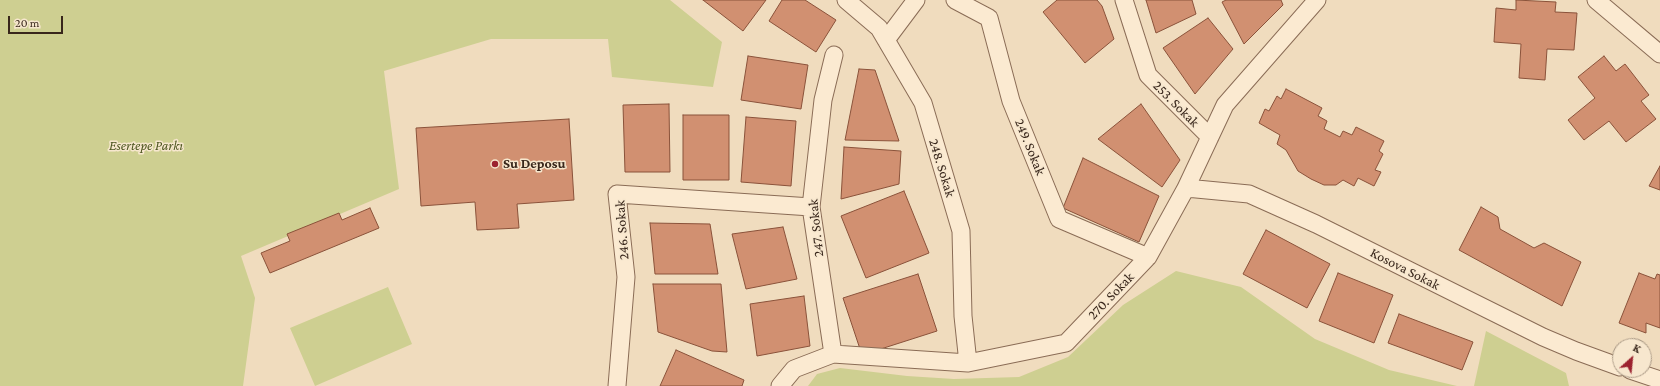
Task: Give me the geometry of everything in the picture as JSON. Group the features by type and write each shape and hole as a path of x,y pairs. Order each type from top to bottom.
{"street":[{"name":"248. Sokak","path":"846,0 878,28 923,103 961,231 963,316 968,363"},
{"path":"886,40 916,0"},
{"name":"249. Sokak","path":"955,0 989,18 1011,101 1059,219 1148,257"},
{"name":"253. Sokak","path":"1124,0 1148,75 1210,137"},
{"name":"270. Sokak","path":"780,386 794,369 834,354 968,363 1066,343 1148,257 1186,188 1225,105 1318,0"},
{"path":"1596,0 1660,54"},
{"name":"247. Sokak","path":"834,55 823,100 811,207 834,354"},
{"name":"Kosova Sokak","path":"1186,188 1249,194 1316,224 1543,337 1612,364"},
{"name":"246. Sokak","path":"617,386 626,277 617,194 811,207"}],"green space":[{"name":"Esertepe Parkı","path":"0,0 670,0 722,42 713,87 612,77 608,39 491,39 384,71 399,189 241,256 255,298 243,386 0,386"},
{"path":"1176,271 1241,287 1315,339 1389,370 1457,386 808,386 817,374 840,368 907,376 954,379 1019,377 1068,357 1123,305"},
{"path":"388,287 412,344 315,386 290,328"},
{"path":"1486,331 1566,373 1569,386 1474,386"}],"building":[{"path":"703,0 766,0 743,31"},
{"path":"782,0 805,0 836,20 816,52 769,21"},
{"path":"1057,0 1097,0 1102,6 1114,39 1085,63 1043,12"},
{"path":"1146,0 1192,0 1196,14 1156,33"},
{"path":"1226,0 1281,0 1283,5 1244,44 1222,2"},
{"path":"1516,0 1556,2 1555,12 1577,13 1574,50 1547,49 1545,80 1519,78 1521,44 1494,42 1496,8 1516,10"},
{"path":"1208,18 1233,49 1195,94 1163,48"},
{"path":"748,56 808,65 801,109 741,100"},
{"path":"1604,56 1616,71 1625,64 1649,95 1641,101 1656,119 1626,142 1609,121 1584,140 1568,120 1595,98 1578,77"},
{"path":"859,69 875,70 899,141 845,140"},
{"path":"1286,89 1322,108 1318,116 1327,121 1324,129 1340,137 1343,131 1352,135 1356,127 1384,141 1379,151 1383,154 1375,170 1381,172 1374,186 1358,178 1354,186 1343,180 1336,185 1324,185 1298,171 1286,150 1277,144 1280,135 1259,123 1265,109 1269,111 1277,96 1281,99"},
{"path":"669,104 670,172 625,172 623,105"},
{"path":"1141,104 1180,160 1162,187 1098,139"},
{"path":"683,115 729,115 729,180 683,180"},
{"path":"746,117 796,121 791,186 741,182"},
{"name":"Su Deposu","path":"569,119 574,200 517,204 519,228 477,230 475,202 421,206 416,128"},
{"path":"844,147 901,151 899,184 841,199"},
{"path":"1083,158 1159,196 1139,242 1063,208"},
{"path":"1660,166 1660,190 1649,186"},
{"path":"904,191 929,253 866,278 841,216"},
{"path":"1481,207 1498,217 1500,229 1534,248 1544,243 1581,262 1562,306 1459,250"},
{"path":"370,208 379,228 270,273 261,253 290,241 287,234 339,213 342,220"},
{"path":"650,223 710,224 718,274 655,274"},
{"path":"783,227 797,279 746,289 732,234"},
{"path":"1266,230 1330,264 1307,308 1243,274"},
{"path":"1338,273 1393,295 1374,343 1319,321"},
{"path":"1639,273 1655,279 1657,274 1660,275 1660,328 1646,323 1646,333 1619,323"},
{"path":"918,274 937,331 862,355 843,298"},
{"path":"653,284 721,284 727,352 712,351 658,332"},
{"path":"804,296 810,346 757,356 750,304"},
{"path":"1399,314 1473,342 1462,370 1388,343"},
{"path":"676,350 744,380 742,386 660,386"}],"place":[{"name":"Su Deposu","path":"495,164"}]}
